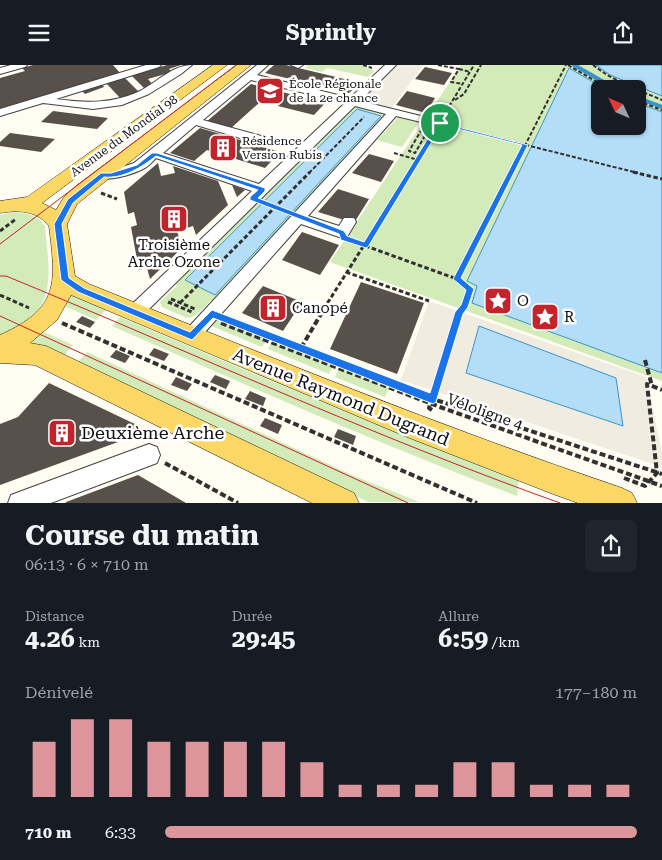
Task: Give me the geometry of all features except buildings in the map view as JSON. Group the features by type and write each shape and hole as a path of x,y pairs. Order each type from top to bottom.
{"main road":[{"name":"Avenue du Mondial 98","path":"23,210 221,65"},
{"name":"Avenue du Mondial 98","path":"58,224 70,201 247,71"},
{"path":"0,207 43,210 53,217 58,224 65,280 59,297 47,316 32,330 0,346"},
{"name":"Avenue Raymond Dugrand","path":"65,280 81,290 147,300 204,323 345,401 444,440 622,503"},
{"path":"0,352 38,354 344,503"}],"street":[{"path":"0,71 22,65"},
{"path":"0,113 156,65"},
{"path":"42,100 85,107 108,106 133,100 187,65"},
{"name":"Avenue du Mondial 98","path":"103,175 111,175 139,166 194,121 247,71 263,65"},
{"path":"147,300 391,65"},
{"path":"247,71 394,112 422,123"},
{"path":"204,323 394,112"},
{"path":"194,121 260,140"},
{"path":"155,154 206,171 258,194"},
{"path":"299,218 345,227"},
{"path":"19,503 150,455"}],"path":[{"path":"363,65 368,67"},
{"path":"438,65 470,72"},
{"path":"300,349 346,272 366,245 474,65"},
{"path":"453,101 464,94 481,65"},
{"path":"561,65 564,69"},
{"path":"457,279 564,69 567,65 593,80"},
{"path":"593,65 617,80"},
{"path":"459,69 451,81 463,84"},
{"path":"646,93 662,100"},
{"path":"646,104 662,110"},
{"path":"173,311 374,107"},
{"path":"422,123 409,151 415,153 434,122 662,179"},
{"path":"394,153 418,160"},
{"path":"258,194 274,207 299,218"},
{"path":"0,231 23,210"},
{"path":"345,227 343,238 457,279 470,289 464,307 459,312 429,409 502,435"},
{"path":"346,272 428,301"},
{"path":"0,295 476,503"},
{"name":"Véloligne 4","path":"147,300 179,304 204,323 432,401 662,486"},
{"path":"204,323 300,349 432,401 659,474"},
{"path":"645,360 652,386"},
{"path":"659,474 647,384 662,390"},
{"path":"150,455 238,503"},
{"path":"556,455 645,486 659,474"}],"green space":[{"path":"306,65 361,65 374,71 368,77 327,68 322,72 305,68 308,66"},
{"path":"461,65 662,65 662,381 330,262"},
{"path":"355,104 390,113 217,302 211,300 198,314 187,318 162,307 160,302 177,286 171,282"},
{"path":"398,117 419,122 402,147 377,140"},
{"path":"16,212 25,213 39,219 45,226 48,264 47,290 37,312 21,326 0,338 0,215"},
{"path":"72,294 106,310 96,320 62,305 69,295"},
{"path":"120,317 368,421 519,480 517,496 364,435 112,326"},
{"path":"215,318 267,339 262,347 209,325"},
{"path":"42,331 73,345 62,358 26,347 28,342"},
{"path":"273,341 333,366 329,374 268,349"},
{"path":"87,352 352,475 419,502 369,502 345,492 77,363"},
{"path":"339,368 389,388 385,397 335,377"}],"shaded area":[{"path":"395,65 423,65 391,108 359,100"},
{"path":"429,301 646,377 662,453 662,467 401,380"}],"water":[{"path":"596,65 662,65 662,96 646,90 646,80 622,80 610,75"},
{"path":"569,68 591,81 591,135 646,135 646,106 662,112 662,373 472,303 477,286 467,281"},
{"path":"357,109 381,116 215,295 185,280"},
{"path":"479,326 616,378 623,426 466,373"}],"waterway":[{"path":"574,65 600,80"},
{"path":"646,101 662,107"}],"tram line":[{"path":"0,244 236,65"},
{"path":"0,276 6,276 420,450 560,503"},
{"path":"0,316 408,503"}],"place":[{"name":"École Régionale de la 2e chance","path":"270,91"},
{"name":"Résidence Version Rubis","path":"223,148"},
{"name":"Troisième Arche Ozone","path":"174,219"},
{"name":"O","path":"498,301"},
{"name":"Canopé","path":"273,308"},
{"name":"R","path":"545,317"},
{"name":"Deuxième Arche","path":"62,433"}],"route":[{"path":"440,123 525,145 457,279 470,289 464,307 459,312 433,399 212,314 192,336 81,290 65,280 58,224 70,201 103,175 111,175 139,166 155,154 262,190 253,199 342,233 343,238 366,245 440,123"}]}
